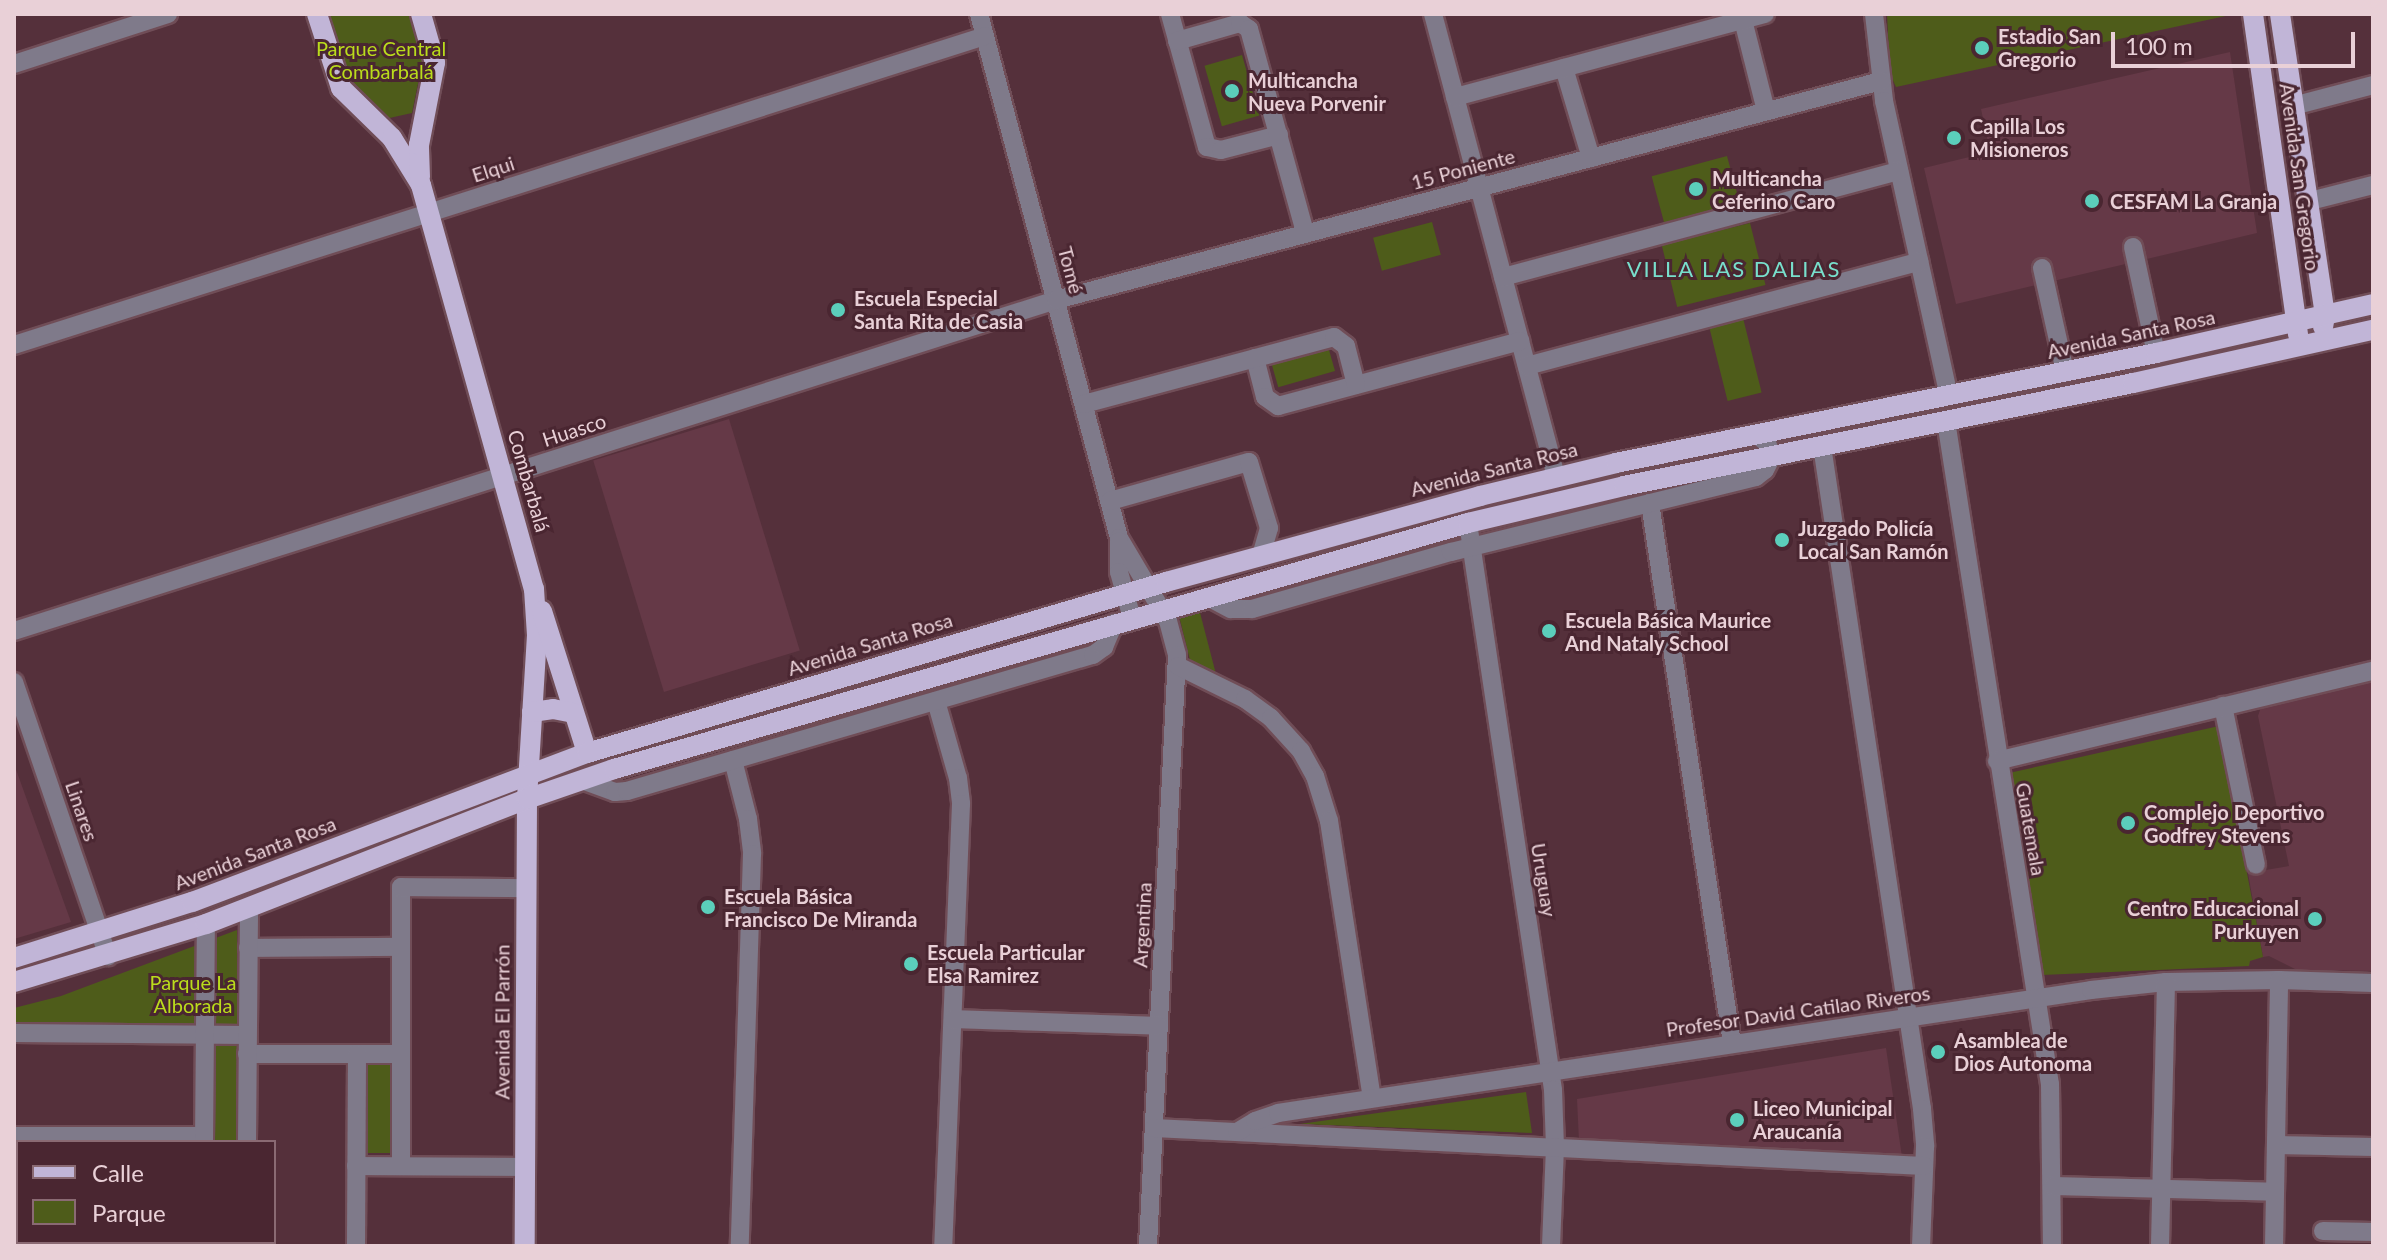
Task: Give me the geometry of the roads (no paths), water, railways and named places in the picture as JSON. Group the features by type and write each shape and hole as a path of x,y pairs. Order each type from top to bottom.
{"main road":[{"name":"Combarbalá","path":"317,14 341,88 402,151 421,185"},
{"name":"Combarbalá","path":"421,14 435,63 419,145 421,185 534,589 537,635 527,799"},
{"name":"Avenida San Gregorio","path":"2253,14 2296,323 2309,344 2325,316 2280,14"},
{"path":"380,126 404,126 427,110"},
{"name":"Avenida Santa Rosa","path":"14,958 243,884 587,753 1146,587 1556,477 2156,353 2373,304"},
{"path":"14,982 206,924 582,780 1468,523 1611,488 1946,421 2373,330"},
{"path":"1468,523 1480,496"},
{"path":"534,589 587,753"},
{"path":"532,712 553,709 574,713"},
{"name":"Avenida El Parrón","path":"525,1246 527,799"}],"street":[{"path":"14,64 168,14"},
{"name":"Tomé","path":"979,14 1119,538 1119,572 1125,593 1123,621"},
{"path":"1170,14 1207,147 1221,150 1279,135"},
{"path":"1433,14 1556,477"},
{"path":"1455,97 1564,68 1696,23 1743,20 1765,14"},
{"path":"1874,14 1881,81 1949,396"},
{"path":"1743,20 1766,111"},
{"path":"1177,41 1235,24 1246,25 1252,34 1305,233"},
{"name":"Elqui","path":"14,345 985,36"},
{"path":"1564,68 1591,158"},
{"name":"15 Poniente","path":"1056,300 1881,81"},
{"path":"2293,106 2373,85"},
{"path":"1503,277 1899,171"},
{"path":"2306,202 2373,185"},
{"path":"2133,247 2156,353"},
{"path":"1527,366 1919,262"},
{"path":"2042,268 2065,372"},
{"name":"Huasco","path":"14,631 1056,300"},
{"path":"1084,404 1334,337 1346,346 1356,385"},
{"path":"1255,358 1265,397 1273,404 1284,405 1520,341"},
{"name":"Guatemala","path":"1946,421 1997,761 2038,998 2052,1108 2052,1246"},
{"path":"1208,597 1231,609 1252,609 1471,547 1756,477 1765,470 1772,456 1767,443 1756,434"},
{"path":"1822,446 1922,1109 1924,1166 1921,1246"},
{"path":"1110,501 1249,462 1269,528 1288,548"},
{"path":"1650,503 1732,1043"},
{"name":"Uruguay","path":"1468,523 1551,1070 1555,1147 1551,1246"},
{"path":"1261,556 1269,528"},
{"name":"Tomé","path":"1119,538 1161,610"},
{"name":"Argentina","path":"1148,1246 1178,666 1173,634 1161,610"},
{"path":"582,780 620,792 936,701 1098,653 1123,621"},
{"path":"1178,666 1245,699 1271,718 1301,751 1315,776 1329,821 1372,1098"},
{"path":"1997,761 2373,671"},
{"name":"Linares","path":"14,682 108,956"},
{"path":"936,701 961,792 943,1246"},
{"path":"2223,706 2256,865"},
{"path":"733,760 748,819 752,854 740,1246"},
{"path":"401,1166 401,887 526,888"},
{"path":"247,1140 249,907"},
{"path":"14,1136 204,1139 206,924"},
{"path":"248,948 401,947"},
{"path":"2274,1246 2279,980"},
{"name":"Profesor David Catilao Riveros","path":"1237,1132 1255,1121 1278,1113 2038,998 2166,982 2279,980 2373,983"},
{"path":"2160,1246 2166,982"},
{"path":"953,1019 1159,1026"},
{"path":"14,1033 247,1035"},
{"path":"247,1054 401,1054"},
{"path":"356,1246 357,1054"},
{"name":"Profesor David Catilao Riveros","path":"1154,1128 1924,1166"},
{"path":"2276,1145 2373,1147"},
{"path":"356,1166 525,1167"},
{"path":"2053,1186 2275,1192"},
{"path":"2323,1231 2373,1232"}],"place":[{"name":"Estadio San Gregorio","path":"1982,48"},
{"name":"Multicancha Nueva Porvenir","path":"1232,91"},
{"name":"Capilla Los Misioneros","path":"1954,138"},
{"name":"Multicancha Ceferino Caro","path":"1696,189"},
{"name":"CESFAM La Granja","path":"2092,201"},
{"name":"Escuela Especial Santa Rita de Casia","path":"838,310"},
{"name":"Juzgado Policía Local San Ramón","path":"1782,540"},
{"name":"Escuela Básica Maurice And Nataly School","path":"1549,631"},
{"name":"Complejo Deportivo Godfrey Stevens","path":"2128,823"},
{"name":"Escuela Básica Francisco De Miranda","path":"708,907"},
{"name":"Centro Educacional Purkuyen","path":"2315,919"},
{"name":"Escuela Particular Elsa Ramirez","path":"911,964"},
{"name":"Asamblea de Dios Autonoma","path":"1938,1052"},
{"name":"Liceo Municipal Araucanía","path":"1737,1120"}],"district":[{"name":"VILLA LAS DALIAS","path":"1734,269"}],"park label":[{"name":"Parque Central Combarbalá","path":"381,60"},
{"name":"Parque La Alborada","path":"193,994"}]}
